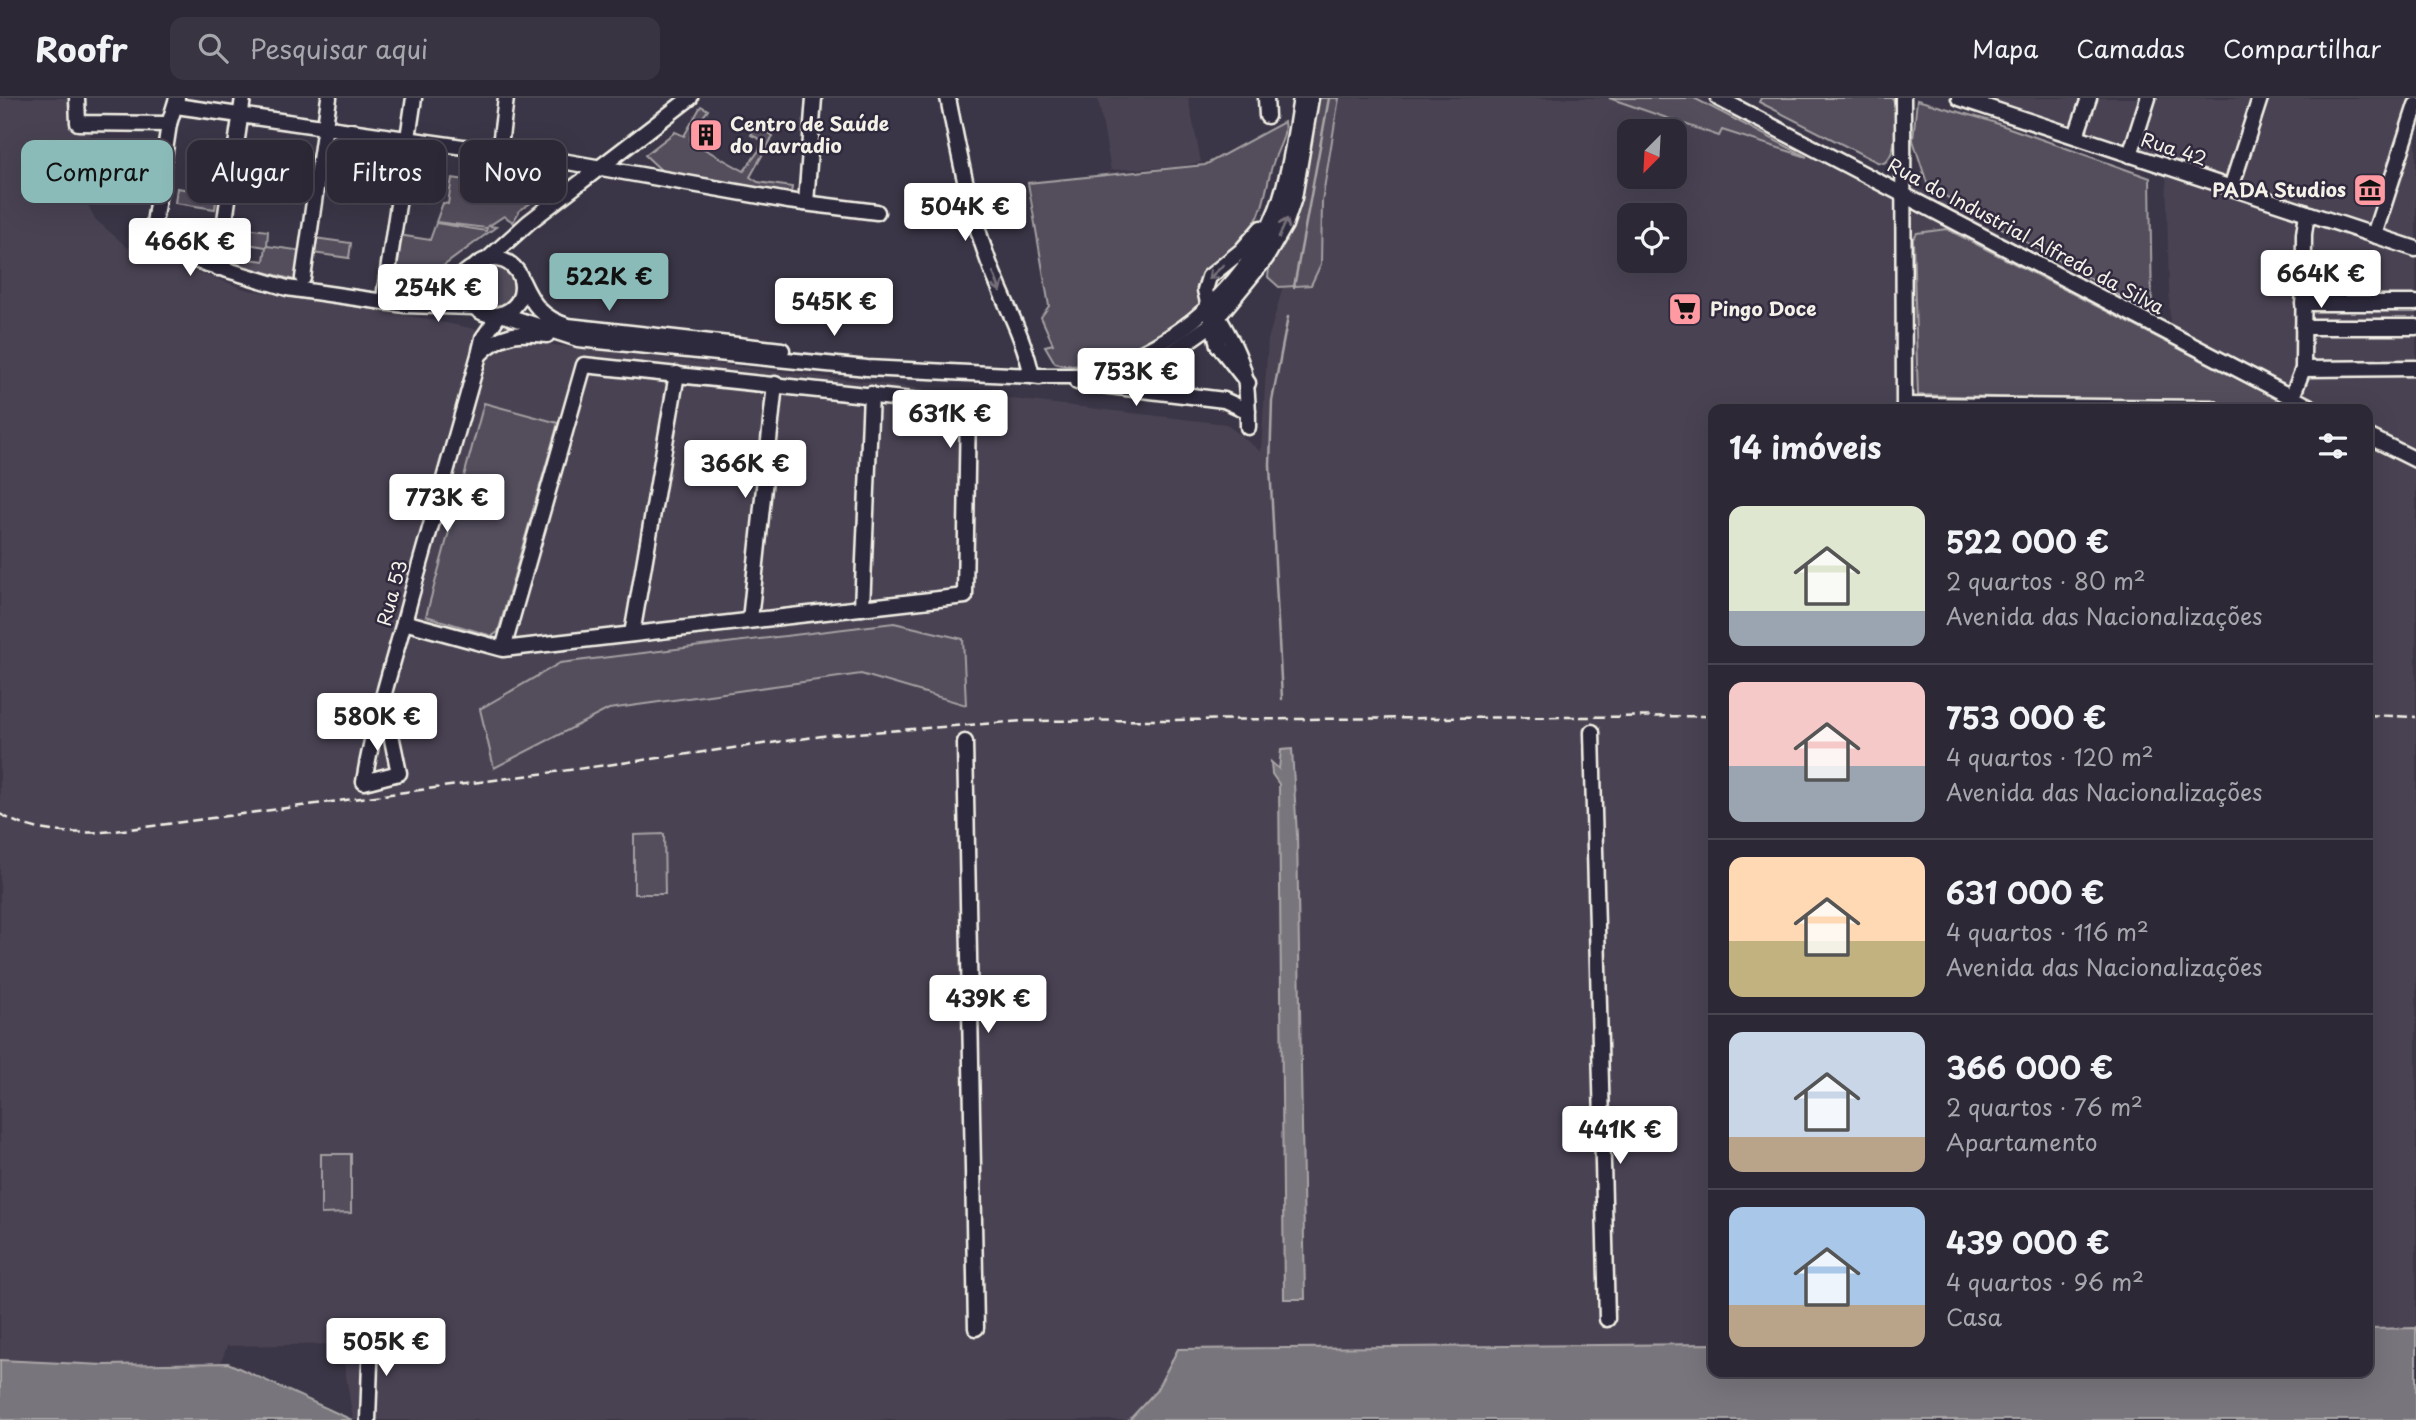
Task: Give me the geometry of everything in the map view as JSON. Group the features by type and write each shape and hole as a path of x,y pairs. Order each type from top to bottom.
{"street":[{"path":"77,98 79,123 169,124"},
{"path":"218,268 243,98"},
{"path":"303,278 330,98"},
{"path":"385,291 414,98"},
{"path":"501,140 506,98"},
{"path":"405,305 438,293 488,259 529,222 690,98"},
{"path":"806,204 814,98"},
{"path":"948,98 964,178 987,257 1021,332 1032,376"},
{"path":"1265,98 1267,116"},
{"path":"1248,427 1248,383 1220,349 1213,317 1259,246 1277,209 1301,98"},
{"path":"1032,376 1103,376 1153,364 1213,317 1266,258 1285,225 1294,198 1311,98"},
{"name":"Rua do Industrial Alfredo da Silva","path":"1718,98 2305,404"},
{"path":"1903,98 1904,404"},
{"name":"Rua 42","path":"1959,98 2416,249"},
{"path":"2076,136 2089,98"},
{"path":"2130,155 2148,98"},
{"path":"2231,188 2260,98"},
{"path":"460,147 240,115 176,102 169,124 152,237 154,245 160,250 287,288 405,305 475,308"},
{"path":"2374,235 2416,105"},
{"path":"566,165 806,204 877,212"},
{"path":"2292,397 2303,369 2304,234 2307,213"},
{"path":"500,314 509,311 520,298 521,277 517,247 529,222"},
{"path":"488,259 506,261 521,277 536,309 548,318 568,326 968,373"},
{"path":"472,268 466,292 475,308 482,313 500,314 566,337"},
{"path":"2303,303 2416,303"},
{"name":"Rua 53","path":"475,308 483,338"},
{"name":"Rua 53","path":"383,696 400,773 364,782 383,696 483,338 500,314"},
{"path":"2303,327 2416,327"},
{"path":"479,355 494,341 511,334 566,337 854,366 1032,376 1224,400 1248,411"},
{"path":"404,621 503,649 965,596 968,406 584,365 503,649"},
{"path":"2303,369 2416,368"},
{"path":"632,634 677,374"},
{"path":"750,620 775,384"},
{"path":"862,608 871,394"},
{"path":"2373,438 2416,460"},
{"path":"1592,732 1606,1319"},
{"path":"965,742 976,1328"},
{"path":"368,1420 371,1336"}],"shaded area":[{"path":"0,98 69,98 94,122 89,140 21,140 21,203 87,203 95,219 127,247 248,290 426,319 552,345 1226,424 1261,452 1268,340 1336,98 1695,98 1895,198 1896,176 2170,327 2166,164 1974,98 2416,98 2416,1328 2373,1329 2373,404 1708,404 1708,1344 1178,1349 1156,1391 1127,1420 353,1420 341,1344 227,1346 220,1365 0,1363"},
{"path":"1098,98 1188,98 1201,162 1175,167 1111,170"},
{"path":"1314,98 1339,98 1322,201 1321,264 1311,285 1279,287 1268,277 1269,269 1292,226"},
{"path":"1609,98 1694,98 1807,157 1722,130 1719,136 1687,125 1687,119 1670,119"},
{"path":"1761,98 1893,98 1896,123 1889,158 1884,163 1877,162 1759,102"},
{"path":"1917,100 1987,120 2150,178 2152,314 1928,186 1913,140"},
{"path":"701,106 708,110 691,133 690,141 744,171 760,149 762,140 751,135 757,124 773,136 750,177 758,182 792,187 791,193 662,171 645,155 675,132 684,136"},
{"path":"1284,122 1283,138 1258,217 1246,236 1209,268 1200,290 1201,305 1152,338 1112,358 1073,366 1055,363 1045,346 1053,344 1041,317 1049,306 1028,183 1205,165"},
{"path":"452,178 460,179 460,203 531,203 520,210 513,222 504,216 489,226 496,227 438,270 440,279 433,284 411,294 390,294 398,235 430,240 436,223 486,231 487,228 436,222 443,203 448,204"},
{"path":"177,188 187,190 187,203 216,203 215,209 175,203"},
{"path":"232,226 268,231 267,246 303,251 298,281 228,262 227,256 264,261 266,247 229,241"},
{"path":"1947,229 2286,404 1918,395 1913,239 1917,233"},
{"path":"314,238 351,243 349,258 312,253"},
{"path":"494,266 502,267 508,272 513,278 513,294 508,300 502,305 494,306 486,305 480,300 475,294 474,286 475,278 480,272 486,267"},
{"path":"484,403 558,423 498,632 492,636 426,616"},
{"path":"894,623 963,639 966,705 861,674 609,709 494,768 480,709 560,663"},
{"path":"1292,749 1297,835 1305,1299 1284,1299 1279,784 1272,774 1271,762 1279,769 1281,750"},
{"path":"664,834 665,894 634,894 634,835"},
{"path":"321,1154 351,1154 351,1213 321,1214"},
{"path":"2416,1328 2416,1420 1129,1420 1156,1391 1178,1349 1708,1344 1708,1377 2373,1377 2373,1329"},
{"path":"0,1360 104,1365 228,1363 352,1420 0,1420"}],"waterway":[{"path":"1294,287 1329,98"},
{"path":"1282,699 1270,465 1272,401 1288,317"}],"railway":[{"path":"2373,715 2416,717"},
{"path":"0,814 28,826 56,832 115,831 830,735 1024,721 1708,716"}],"place":[{"name":"Centro de Saúde do Lavradio","path":"706,135"},
{"name":"PADA Studios","path":"2370,190"},
{"name":"Pingo Doce","path":"1685,309"}]}
